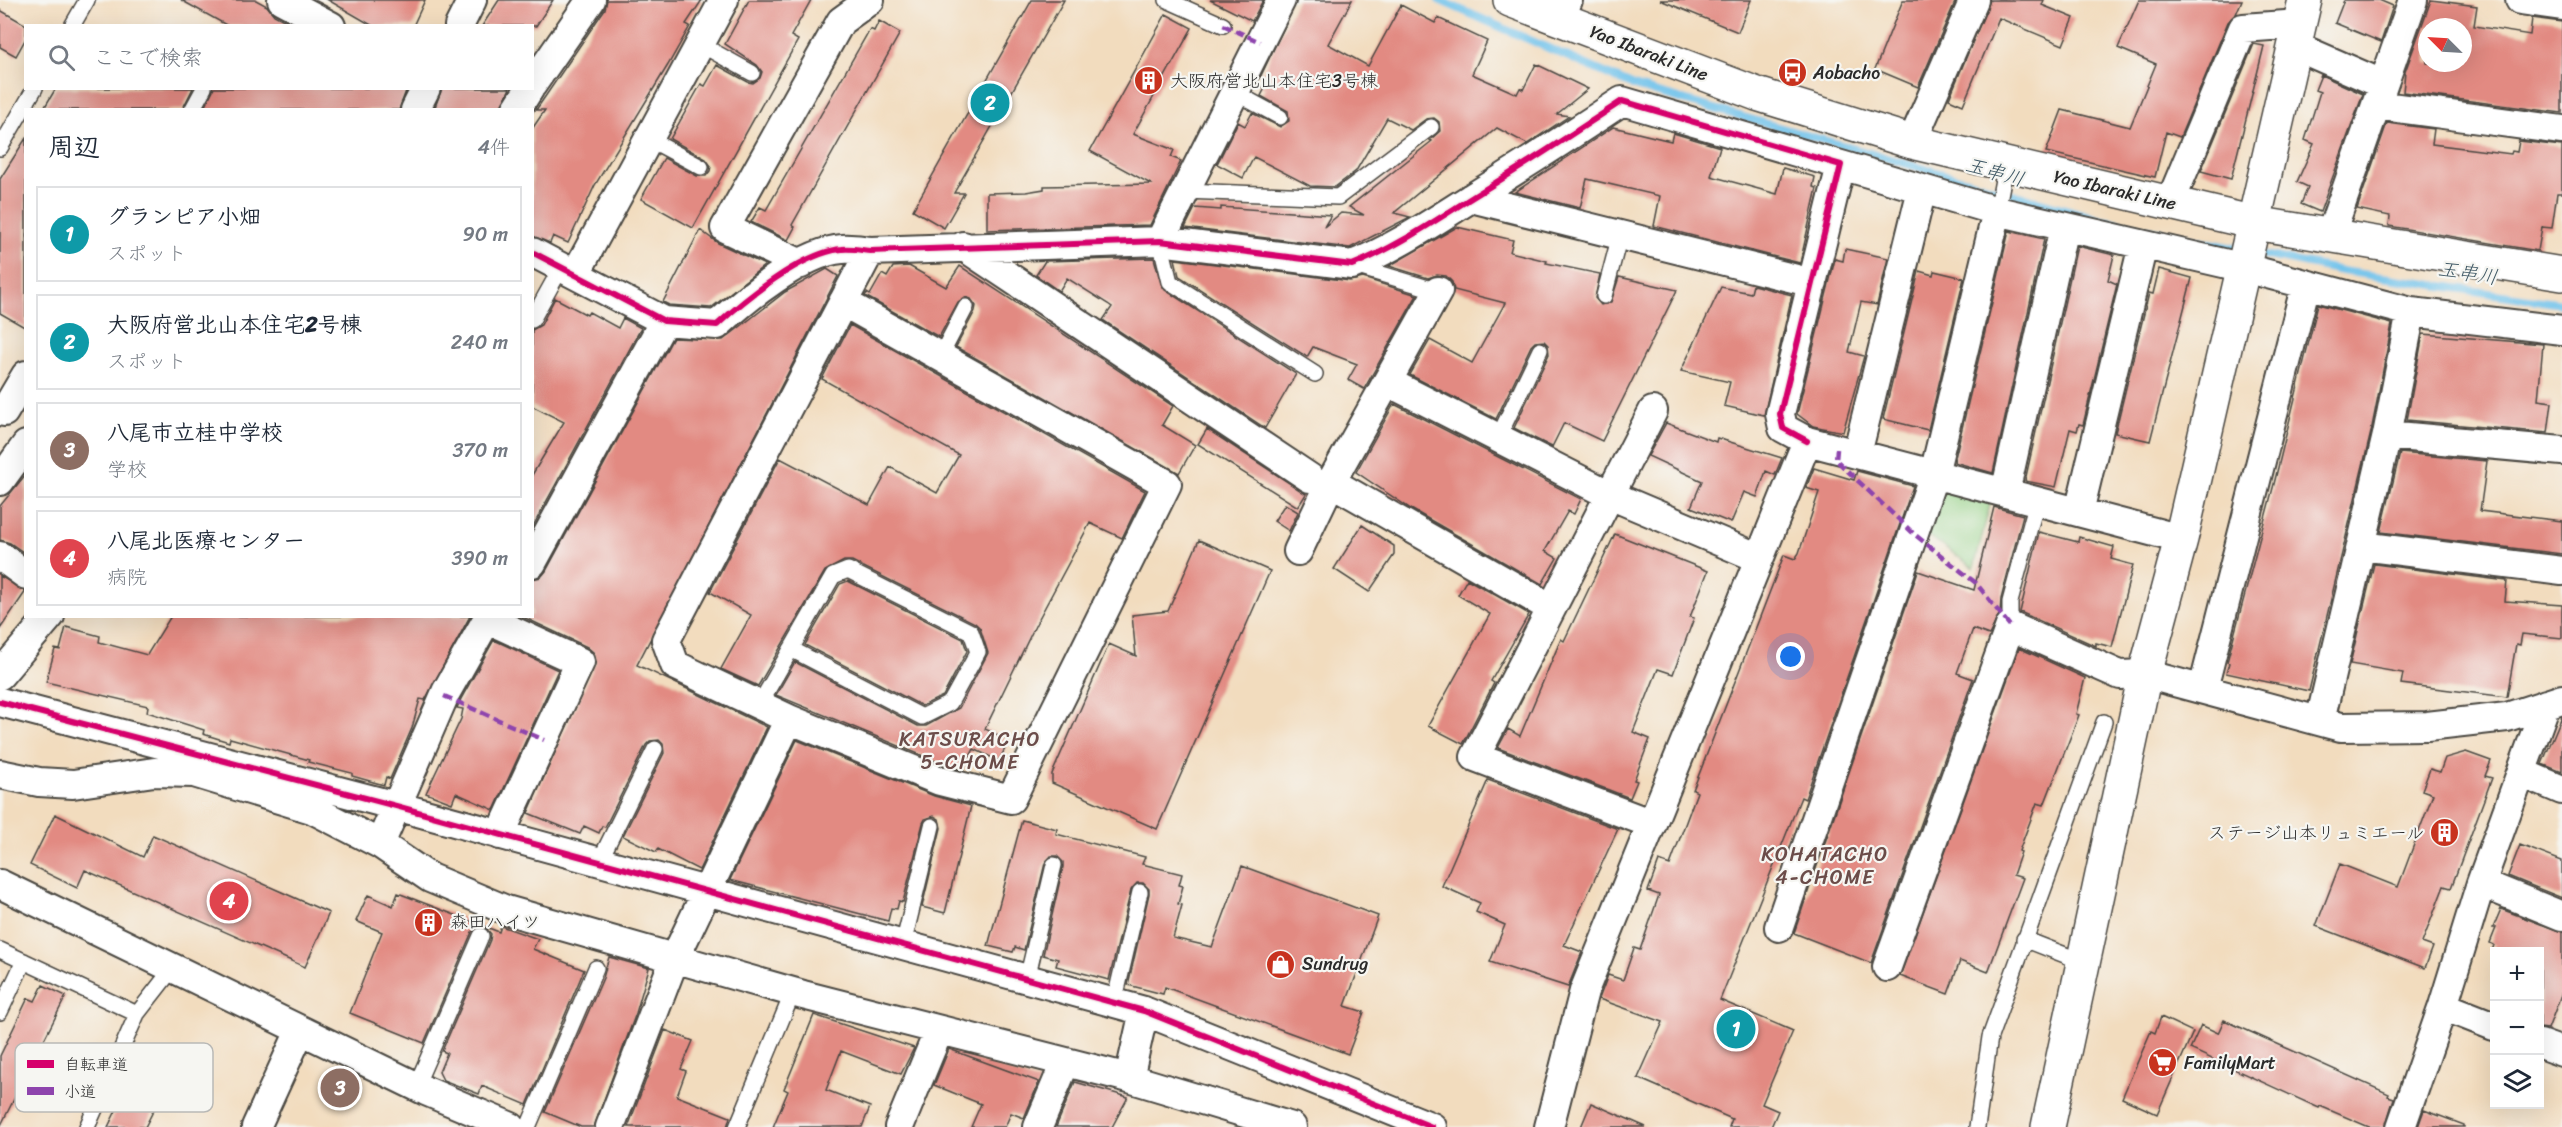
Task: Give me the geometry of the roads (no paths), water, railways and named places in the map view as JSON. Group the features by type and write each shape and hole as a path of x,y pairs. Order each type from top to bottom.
{"main road":[{"name":"Yao Ibaraki Line","path":"1510,0 1564,10 1756,94 2005,173 2170,203 2254,228 2330,236 2562,274"},
{"path":"2048,1127 2145,674 2181,539 2300,24"}],"street":[{"path":"282,0 327,24"},
{"path":"460,24 472,0"},
{"path":"534,83 591,0"},
{"path":"569,269 649,139 724,0"},
{"path":"801,264 725,228 841,21 870,0"},
{"path":"1160,241 1281,0"},
{"path":"1912,142 1974,0"},
{"path":"2330,236 2414,0"},
{"path":"2520,0 2562,6"},
{"path":"2170,203 2243,28 2300,24 2379,94 2562,130"},
{"path":"416,108 425,90"},
{"path":"517,108 529,90"},
{"path":"534,253 569,269 664,321 717,325 754,291 801,264 841,249 870,251 1160,241 1352,265 1379,254 1472,198 1622,101 1922,189 1998,206 2064,227 2245,267 2411,312 2562,330"},
{"path":"1841,165 1780,414 1783,428 1807,441 2181,539"},
{"path":"1857,454 1922,189"},
{"path":"1472,198 1813,283"},
{"path":"1779,927 1934,474 1998,206"},
{"path":"2005,493 2064,227"},
{"path":"2079,512 2143,244"},
{"path":"963,246 1320,480 1551,608"},
{"path":"843,302 1167,484 1011,799 940,781 789,720 675,665 666,640 843,302 870,251"},
{"path":"2203,689 2306,284"},
{"path":"1298,551 1320,480 1388,382 1438,291"},
{"path":"2320,722 2387,435 2411,312"},
{"path":"534,559 664,321"},
{"path":"10,416 24,380"},
{"path":"1388,382 1610,495 1759,558"},
{"path":"1652,824 1475,757 1653,411"},
{"path":"2387,435 2562,451"},
{"path":"1549,1127 1584,991 1807,441"},
{"path":"0,481 24,448"},
{"path":"2361,546 2562,571"},
{"path":"0,556 24,574"},
{"path":"0,675 48,618"},
{"path":"380,844 446,692 488,618 580,662 500,835"},
{"path":"1887,967 2010,626 2120,675 2145,674 2341,727 2427,726 2553,710"},
{"path":"0,702 396,806 1144,1011 1432,1127"},
{"path":"2402,1127 2481,883 2522,773 2553,710"},
{"path":"610,1127 674,960 789,720"},
{"path":"0,774 39,782 74,784 154,772 194,773 312,809 380,844 430,878 506,910 674,960 1129,1078 1292,1127"},
{"path":"2522,773 2562,790"},
{"path":"2481,883 2562,916"},
{"path":"0,884 416,1086 511,1127"},
{"path":"2443,1006 2490,1024"},
{"path":"1129,1078 1144,1011"},
{"path":"256,1127 300,1030"},
{"path":"899,1127 939,1030"},
{"path":"2544,1045 2562,1052"},
{"path":"1038,1127 1065,1063"}],"lane":[{"path":"73,24 87,0"},
{"path":"1167,0 1223,25"},
{"path":"700,44 752,73"},
{"path":"1,143 34,90"},
{"path":"193,108 203,90"},
{"path":"1234,92 1280,117"},
{"path":"1185,191 1338,197 1431,127"},
{"path":"649,139 701,167"},
{"path":"1998,206 2005,173"},
{"path":"1604,296 1620,235"},
{"path":"1160,241 1170,282 1315,374"},
{"path":"1352,265 1438,291"},
{"path":"534,317 569,269"},
{"path":"940,357 966,307"},
{"path":"1498,438 1540,350"},
{"path":"2010,626 2010,602 2037,501"},
{"path":"759,705 791,649 833,576 848,570 971,633 978,652 950,703 922,717 791,649"},
{"path":"1977,1127 1990,1037 2104,722"},
{"path":"599,862 655,749"},
{"path":"903,945 932,826"},
{"path":"1027,980 1054,865"},
{"path":"1114,1003 1140,892"},
{"path":"416,1086 481,936"},
{"path":"2024,939 2084,962"},
{"path":"0,950 137,1014"},
{"path":"0,1012 24,961"},
{"path":"124,1043 137,1014 173,968"},
{"path":"528,1127 596,968"},
{"path":"737,1127 793,992"},
{"path":"87,1127 94,1112"}],"waterway":[{"name":"玉串川","path":"1439,0 1634,86 2107,221 2242,250"},
{"name":"玉串川","path":"2255,253 2342,271 2562,304"}],"place":[{"name":"Aobacho","path":"1792,73"},
{"name":"大阪府営北山本住宅3号棟","path":"1149,81"},
{"name":"大阪府営北山本住宅2号棟","path":"990,103"},
{"name":"ステージ山本リュミエール","path":"2445,833"},
{"name":"八尾北医療センター","path":"229,901"},
{"name":"森田ハイツ","path":"429,922"},
{"name":"Sundrug","path":"1281,964"},
{"name":"グランピア小畑","path":"1736,1029"},
{"name":"FamilyMart","path":"2163,1063"},
{"name":"八尾市立桂中学校","path":"340,1088"}],"district":[{"name":"KATSURACHO 5-CHOME","path":"970,750"},
{"name":"KOHATACHO 4-CHOME","path":"1825,866"}]}
